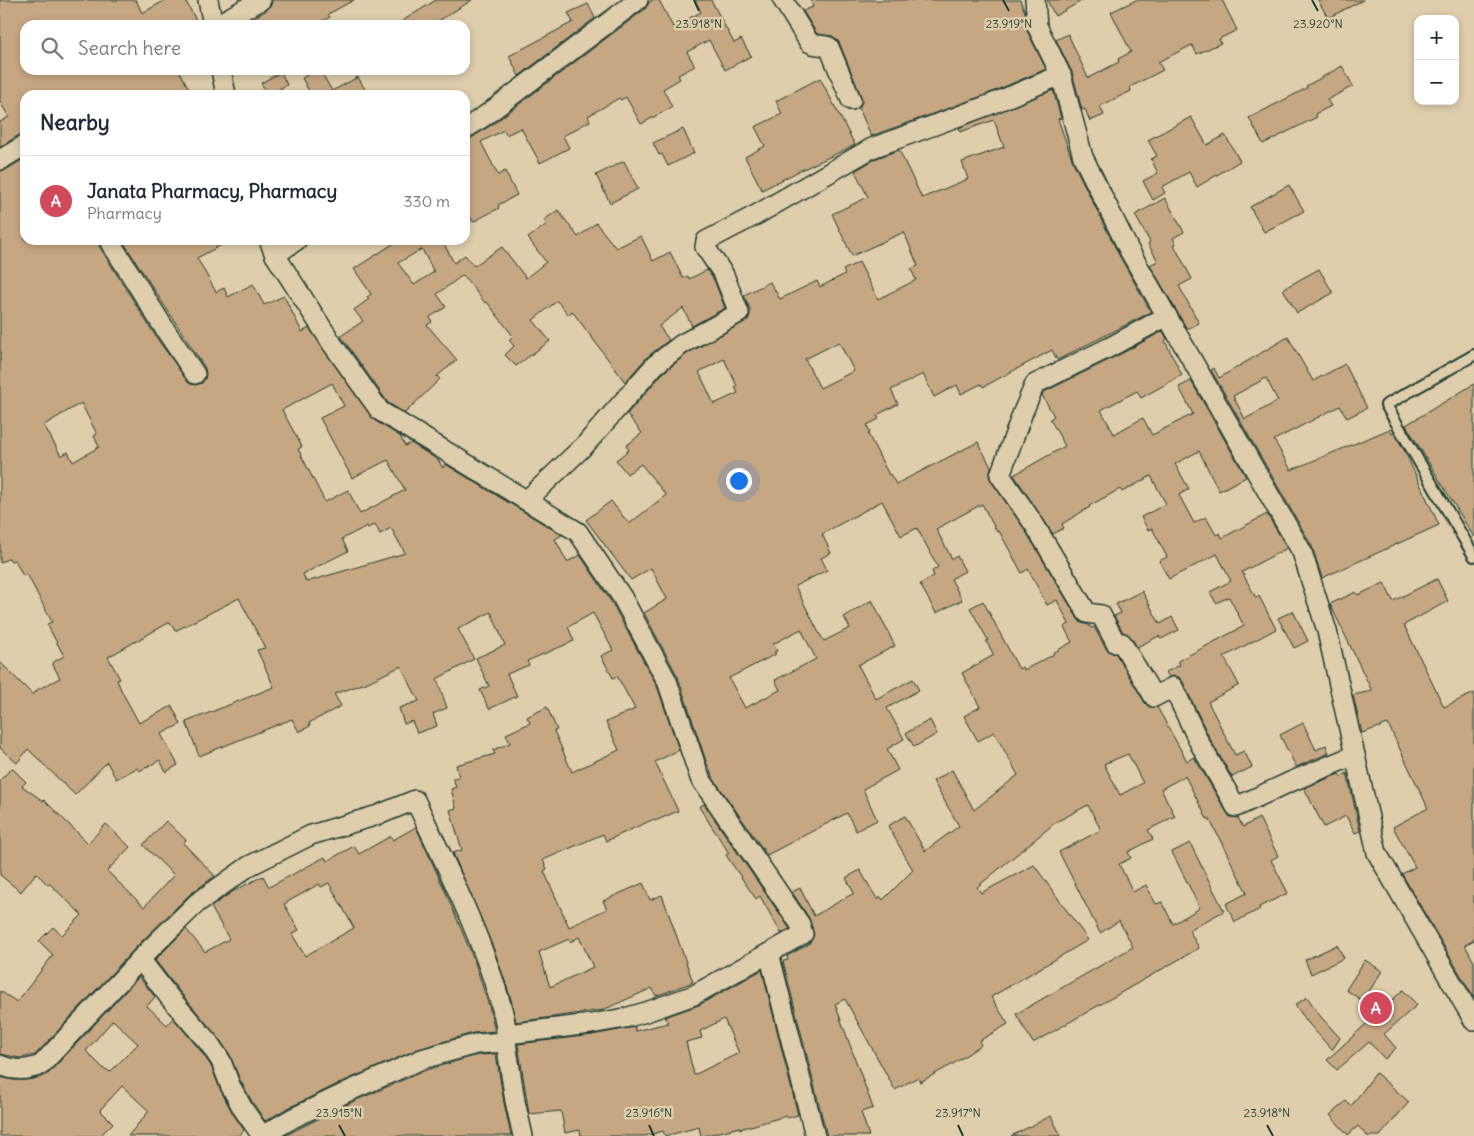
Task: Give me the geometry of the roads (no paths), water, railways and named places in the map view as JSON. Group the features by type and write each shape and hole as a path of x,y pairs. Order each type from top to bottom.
{"street":[{"path":"208,0 214,20"},
{"path":"224,20 261,0"},
{"path":"470,126 638,0"},
{"path":"783,0 809,42 815,46 825,45 829,47 851,100"},
{"path":"1035,0 1037,26 1061,75 1083,157 1129,250 1302,552 1327,631 1377,853 1474,1021"},
{"path":"222,75 225,90"},
{"path":"527,500 585,445 654,365 682,344 739,313 724,275 704,247 706,241 756,215 872,148 989,105 1061,75"},
{"path":"2,156 20,147"},
{"path":"112,245 195,374"},
{"path":"140,959 170,998 210,1043 222,1061 230,1084 243,1108 262,1136 292,1118 422,1060 476,1044 625,1018 694,995 802,934 800,924 700,778 667,681 622,597 578,532 380,411 333,345 272,248"},
{"path":"1166,316 1112,346 1035,384 1000,475 1034,524 1087,614 1102,615 1116,643 1122,643 1154,697 1173,688 1200,744 1236,808 1290,782 1355,755"},
{"path":"0,1065 12,1070 27,1070 40,1065 196,903 249,866 311,835 378,815 415,800 454,882 485,956 501,1002 515,1101 524,1136"},
{"path":"769,953 815,1136"}],"lane":[{"path":"1474,355 1386,405 1474,556"}],"place":[{"name":"Janata Pharmacy, Pharmacy","path":"1376,1008"}]}
